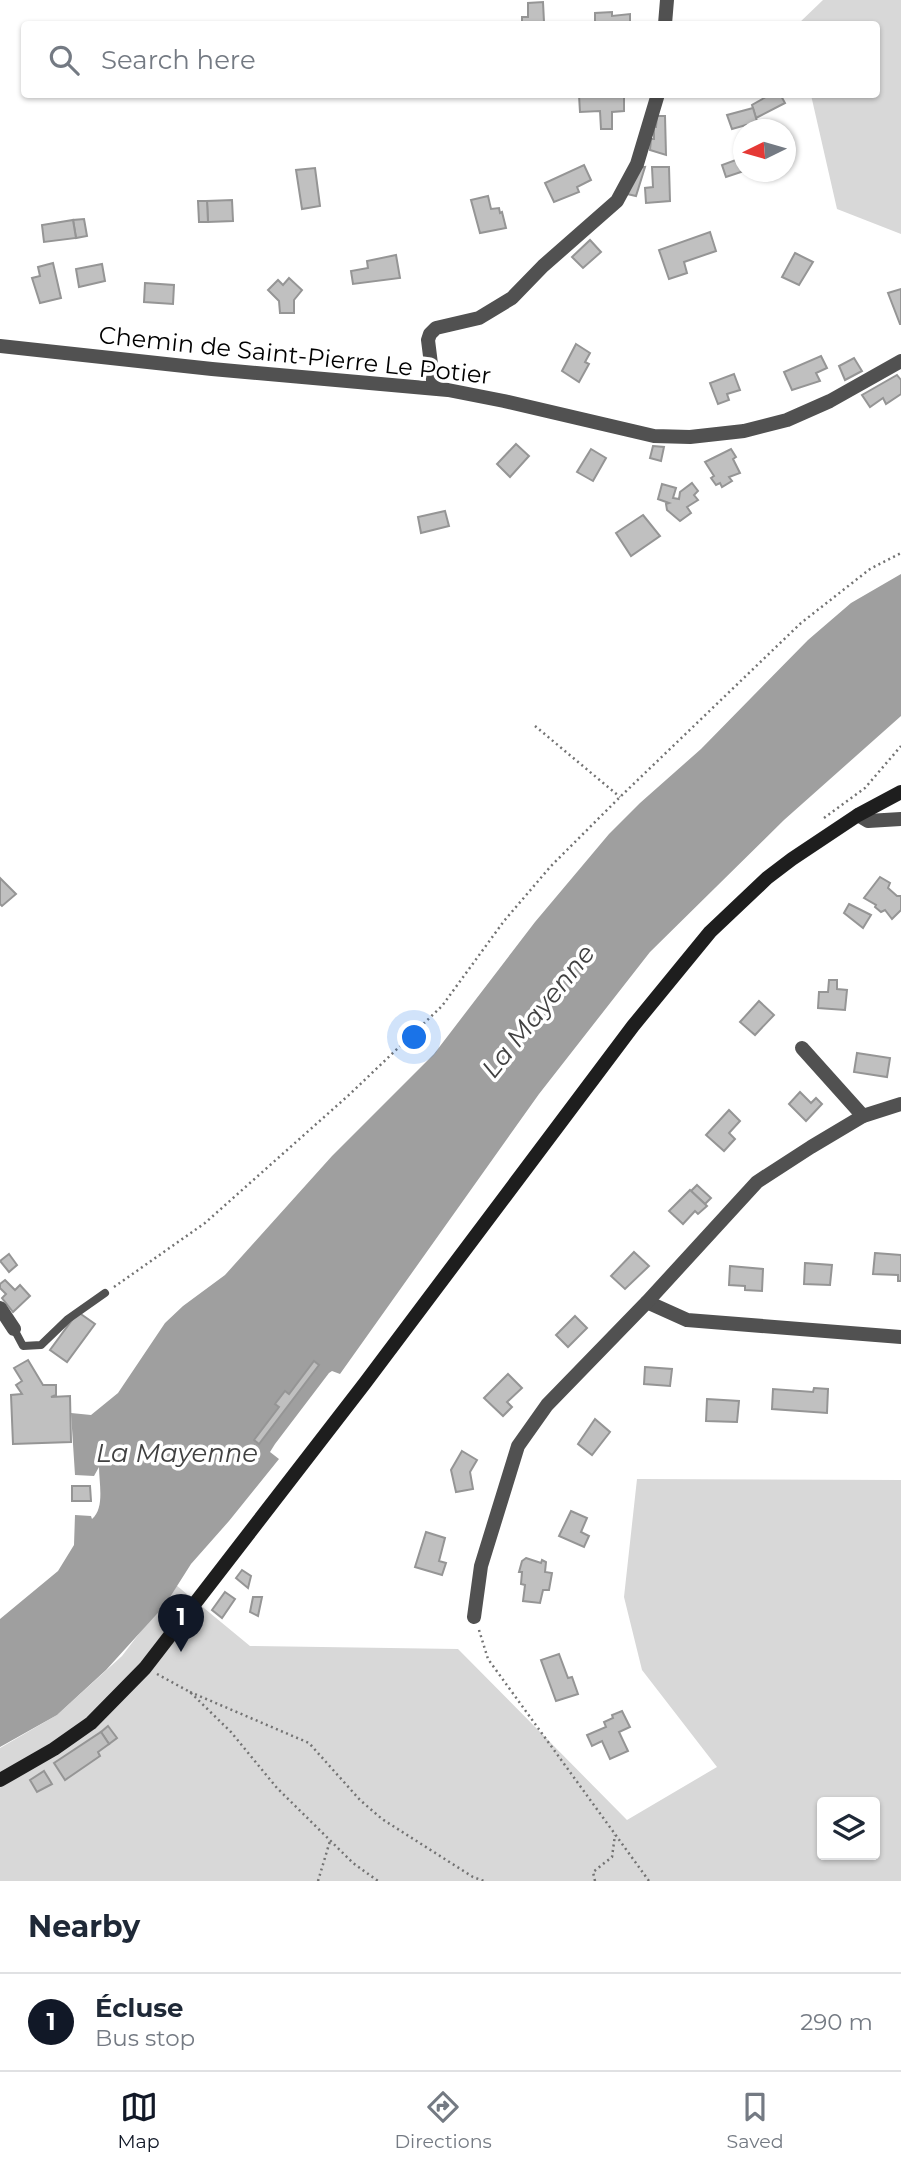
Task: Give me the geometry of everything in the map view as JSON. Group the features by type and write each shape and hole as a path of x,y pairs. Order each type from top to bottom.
{"main road":[{"path":"0,1780 54,1749 91,1723 145,1668 674,975 710,932 767,878 858,815 901,792"}],"street":[{"path":"665,21 667,0"},
{"path":"434,388 428,340 430,334 436,328 479,318 512,298 542,266 617,201 636,164 657,98"},
{"name":"Chemin de Saint-Pierre Le Potier","path":"0,346 212,369 434,388 504,401 654,436 690,437 744,431 786,420 830,401 901,361"},
{"path":"858,815 868,821 901,819"},
{"path":"802,1048 863,1116"},
{"path":"474,1617 481,1566 518,1446 547,1405 647,1302 757,1182 863,1116 901,1104"},
{"path":"647,1302 687,1320 901,1337"},
{"path":"0,1308 14,1329"}],"lane":[{"path":"14,1329 23,1346 41,1345 68,1319 105,1293"}],"path":[{"path":"105,1293 205,1223 350,1094 442,1006 504,921 551,866 620,797 801,624 870,569 901,553"},
{"path":"536,726 620,797"},
{"path":"474,1617 488,1659 649,1881"},
{"path":"145,1668 190,1692 309,1743 360,1800 382,1819 473,1877 484,1881"},
{"path":"190,1692 231,1732 277,1788 353,1863 378,1881"},
{"path":"595,1881 593,1872 612,1857 615,1835"},
{"path":"318,1881 330,1840"}],"shaded area":[{"path":"823,0 901,0 901,234 837,209 812,98 880,98 880,21 801,21"},
{"path":"637,1479 901,1480 901,1881 0,1881 0,1748 57,1715 122,1656 176,1585 250,1646 458,1649 627,1820 717,1767 642,1670 624,1597"}],"water":[{"name":"La Mayenne","path":"901,574 901,716 784,820 650,952 539,1094 340,1374 332,1371 329,1373 275,1444 270,1452 279,1459 191,1564 165,1605 106,1670 57,1715 0,1747 0,1619 58,1571 74,1545 75,1515 91,1516 92,1519 99,1508 99,1467 94,1476 75,1475 71,1413 91,1415 118,1393 165,1323 225,1275 332,1156 434,1054 535,922 609,834 701,749 808,640 851,603","holes":["314,1361 319,1365 259,1443 255,1439 279,1407 285,1391 289,1394"]}],"building":[{"path":"543,2 544,21 522,21 522,17 528,17 528,3"},
{"path":"612,12 612,16 630,14 630,21 595,21 595,13"},
{"path":"579,98 624,98 624,111 612,112 612,129 601,129 600,111 580,112"},
{"path":"764,98 782,98 785,103 756,118 752,105"},
{"path":"753,108 756,119 733,119 732,129 727,115"},
{"path":"657,116 665,116 666,155 650,150"},
{"path":"733,161 733,175 726,177 722,165"},
{"path":"584,165 591,180 577,187 579,192 554,202 545,183"},
{"path":"645,167 636,196 627,194 636,168"},
{"path":"652,167 669,167 670,201 646,203 645,188 653,187"},
{"path":"315,168 320,206 302,209 296,170"},
{"path":"488,196 491,209 499,208 500,213 502,212 506,228 480,233 471,200"},
{"path":"232,200 233,221 208,222 207,201"},
{"path":"198,201 207,201 208,222 199,222"},
{"path":"84,219 87,236 76,238 73,220"},
{"path":"73,220 76,238 44,242 42,225"},
{"path":"710,232 716,251 684,262 687,273 669,279 659,250"},
{"path":"590,240 601,252 583,268 572,257"},
{"path":"795,253 813,262 799,285 782,277"},
{"path":"396,255 400,278 353,284 351,271 368,268 367,261"},
{"path":"53,263 61,298 40,303 32,278 40,276 38,267"},
{"path":"102,264 105,281 79,287 76,269"},
{"path":"289,278 302,290 294,300 294,313 280,313 279,301 268,290 278,280 283,285"},
{"path":"145,283 174,285 173,304 144,302"},
{"path":"901,289 901,324 900,324 888,293"},
{"path":"576,344 590,353 585,362 589,364 579,382 562,371"},
{"path":"821,356 827,368 816,373 820,381 792,390 784,372"},
{"path":"854,358 862,371 845,380 839,366"},
{"path":"734,374 740,390 727,394 729,400 718,404 710,383"},
{"path":"897,375 901,380 901,394 886,404 883,398 870,407 862,395"},
{"path":"516,444 529,456 510,477 497,464"},
{"path":"653,446 664,447 661,461 650,458"},
{"path":"591,449 606,458 593,481 577,472"},
{"path":"731,449 740,473 729,477 732,481 722,487 720,483 716,485 711,478 714,476 705,462"},
{"path":"692,483 698,491 694,495 698,500 687,507 691,513 680,521 667,510 666,504 669,503 658,499 662,484 676,488 673,498 679,499 680,492"},
{"path":"445,511 449,526 421,533 418,517"},
{"path":"643,515 660,536 631,556 616,533"},
{"path":"880,877 890,883 888,888 901,896 901,910 892,919 885,910 881,912 876,905 864,898"},
{"path":"0,878 16,894 2,906 0,904"},
{"path":"849,904 871,915 863,928 844,913"},
{"path":"829,980 837,980 837,989 847,990 845,1010 818,1008 819,992 828,992"},
{"path":"759,1001 774,1015 755,1035 740,1022"},
{"path":"857,1053 890,1058 887,1077 854,1072"},
{"path":"800,1092 811,1103 816,1098 822,1104 806,1121 789,1104"},
{"path":"729,1110 740,1121 729,1133 735,1139 724,1151 706,1135"},
{"path":"697,1185 711,1198 705,1204 691,1191"},
{"path":"690,1190 707,1206 698,1214 695,1211 683,1224 669,1211"},
{"path":"634,1252 649,1266 625,1289 611,1276"},
{"path":"875,1253 901,1255 901,1281 898,1281 898,1275 873,1274"},
{"path":"9,1254 17,1265 9,1272 0,1261"},
{"path":"805,1263 832,1265 830,1285 804,1284"},
{"path":"730,1266 763,1269 762,1291 729,1285"},
{"path":"5,1280 15,1290 20,1285 30,1296 13,1312 2,1298 6,1294 0,1284"},
{"path":"78,1312 95,1324 67,1362 50,1350"},
{"path":"575,1316 587,1328 568,1347 556,1335"},
{"path":"28,1360 43,1385 56,1385 56,1395 51,1397 70,1396 71,1442 13,1444 11,1395 22,1394 16,1385 22,1381 14,1368"},
{"path":"314,1361 319,1365 259,1444 254,1440 279,1407 275,1404 285,1391 289,1394"},
{"path":"645,1367 672,1369 670,1386 644,1384"},
{"path":"508,1374 522,1388 507,1402 512,1407 503,1416 484,1398"},
{"path":"814,1388 828,1389 827,1413 772,1409 773,1389 813,1392"},
{"path":"707,1399 739,1401 737,1422 706,1421"},
{"path":"595,1419 610,1432 592,1455 578,1444"},
{"path":"462,1451 477,1460 470,1472 473,1489 456,1492 451,1470"},
{"path":"72,1486 90,1486 91,1501 72,1501"},
{"path":"571,1511 587,1518 581,1532 589,1536 584,1547 559,1536"},
{"path":"426,1532 445,1538 439,1561 446,1563 442,1575 415,1567"},
{"path":"526,1558 546,1562 545,1572 552,1573 549,1590 543,1590 540,1603 523,1601 525,1585 521,1584 522,1572 519,1572 522,1561"},
{"path":"242,1570 251,1576 248,1588 236,1578"},
{"path":"225,1592 235,1599 222,1618 212,1610"},
{"path":"253,1597 262,1597 258,1616 250,1612"},
{"path":"559,1654 568,1678 572,1677 578,1694 556,1701 541,1660"},
{"path":"622,1711 630,1727 619,1732 628,1751 610,1759 602,1741 592,1746 587,1735 606,1727 604,1722"},
{"path":"108,1726 117,1738 109,1744 101,1732"},
{"path":"101,1732 109,1744 98,1752 100,1756 65,1780 54,1763"},
{"path":"44,1771 52,1784 37,1792 30,1780"}],"place":[{"name":"Écluse","path":"181,1652"}]}
